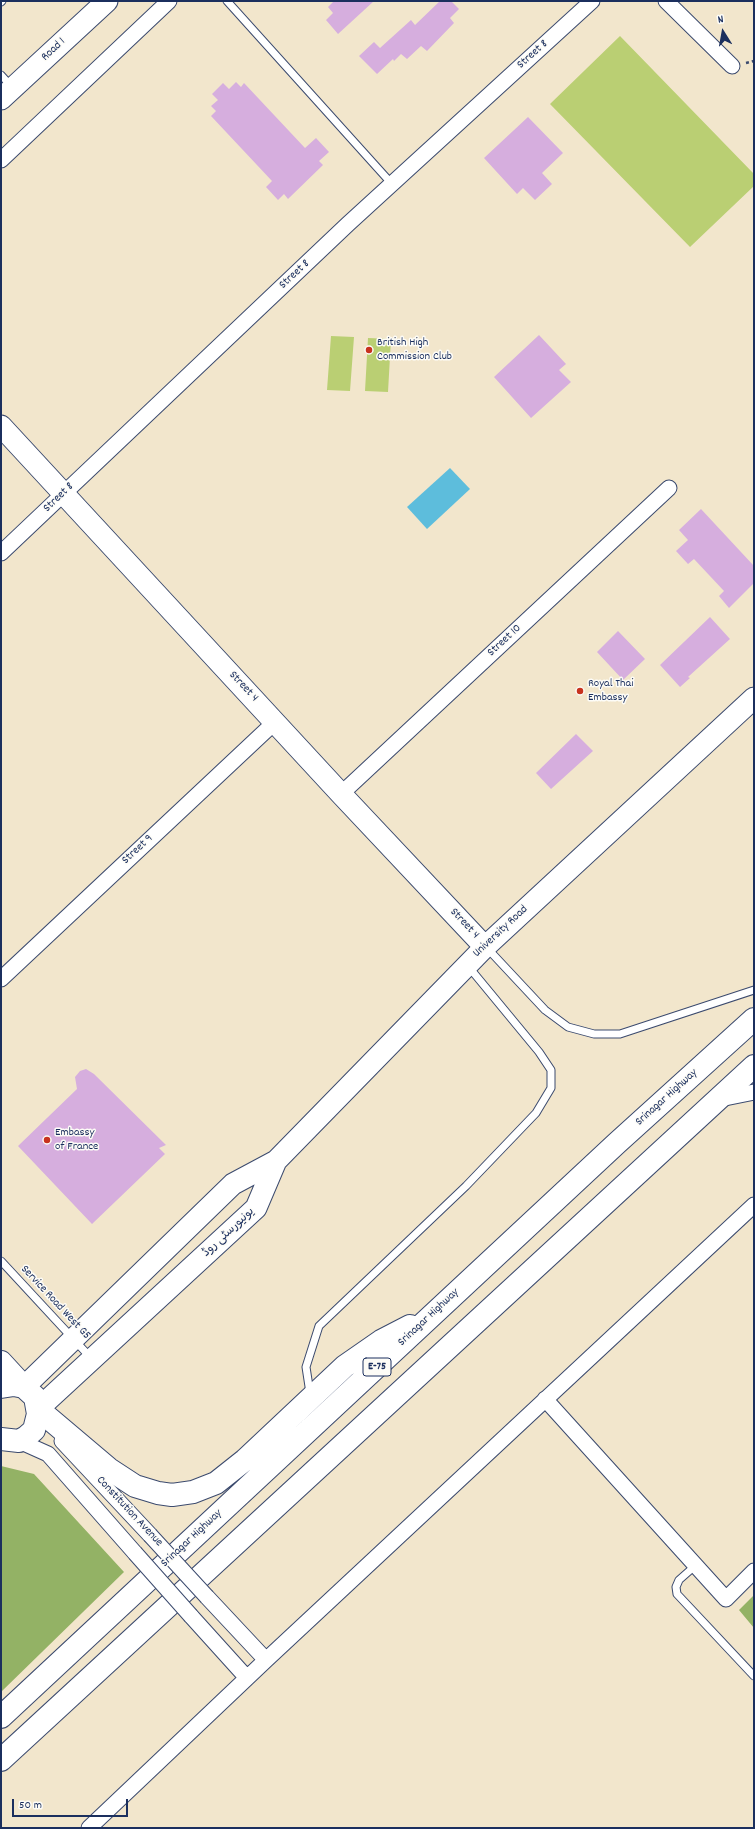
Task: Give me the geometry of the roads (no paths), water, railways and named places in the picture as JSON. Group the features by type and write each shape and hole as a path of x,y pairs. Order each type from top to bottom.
{"main road":[{"name":"Srinagar Highway","path":"1,1717 617,1143 754,1019"},
{"name":"E-75","path":"1,1760 719,1100 754,1066"},
{"path":"38,1414 109,1469 135,1486 158,1493 172,1495 193,1492 216,1483 244,1460 345,1366 381,1341 432,1316"},
{"path":"1,1362 34,1397 38,1414 34,1430 7,1443"},
{"path":"1,1386 14,1384 24,1387"}],"street":[{"name":"Road 1","path":"5,87 107,1"},
{"path":"1,160 169,1"},
{"name":"Street 8","path":"1,553 392,184 592,1"},
{"path":"666,1 732,66"},
{"name":"Street 4","path":"1,426 341,794 486,946"},
{"name":"Street 10","path":"341,794 669,488"},
{"name":"University Road","path":"276,1161 486,946 754,698"},
{"name":"Street 9","path":"1,978 275,722"},
{"path":"719,1100 754,1092"},
{"path":"24,1387 232,1184 276,1161"},
{"name":"یونیورسٹی روڈ","path":"38,1414 92,1359 256,1208 276,1161"},
{"path":"89,1828 266,1660 754,1205"},
{"path":"546,1399 726,1599 754,1571"},
{"name":"Constitution Avenue","path":"38,1414 266,1660"},
{"name":"Constitution Avenue","path":"7,1443 48,1454 247,1678"}],"lane":[{"path":"227,1 392,184"},
{"path":"486,946 545,1010 568,1027 594,1034 620,1034 754,990"},
{"path":"311,1398 306,1367 319,1326 466,1186 536,1113 551,1088 551,1070 539,1052 467,965"},
{"name":"Service Road West G5","path":"1,1262 92,1359"},
{"path":"696,1565 679,1580 676,1587 677,1594 754,1676"}],"water":[{"path":"450,468 470,489 427,529 407,507"}],"place":[{"name":"British High Commission Club","path":"369,350"},
{"name":"Royal Thai Embassy","path":"580,691"},
{"name":"Embassy of France","path":"47,1140"}]}
